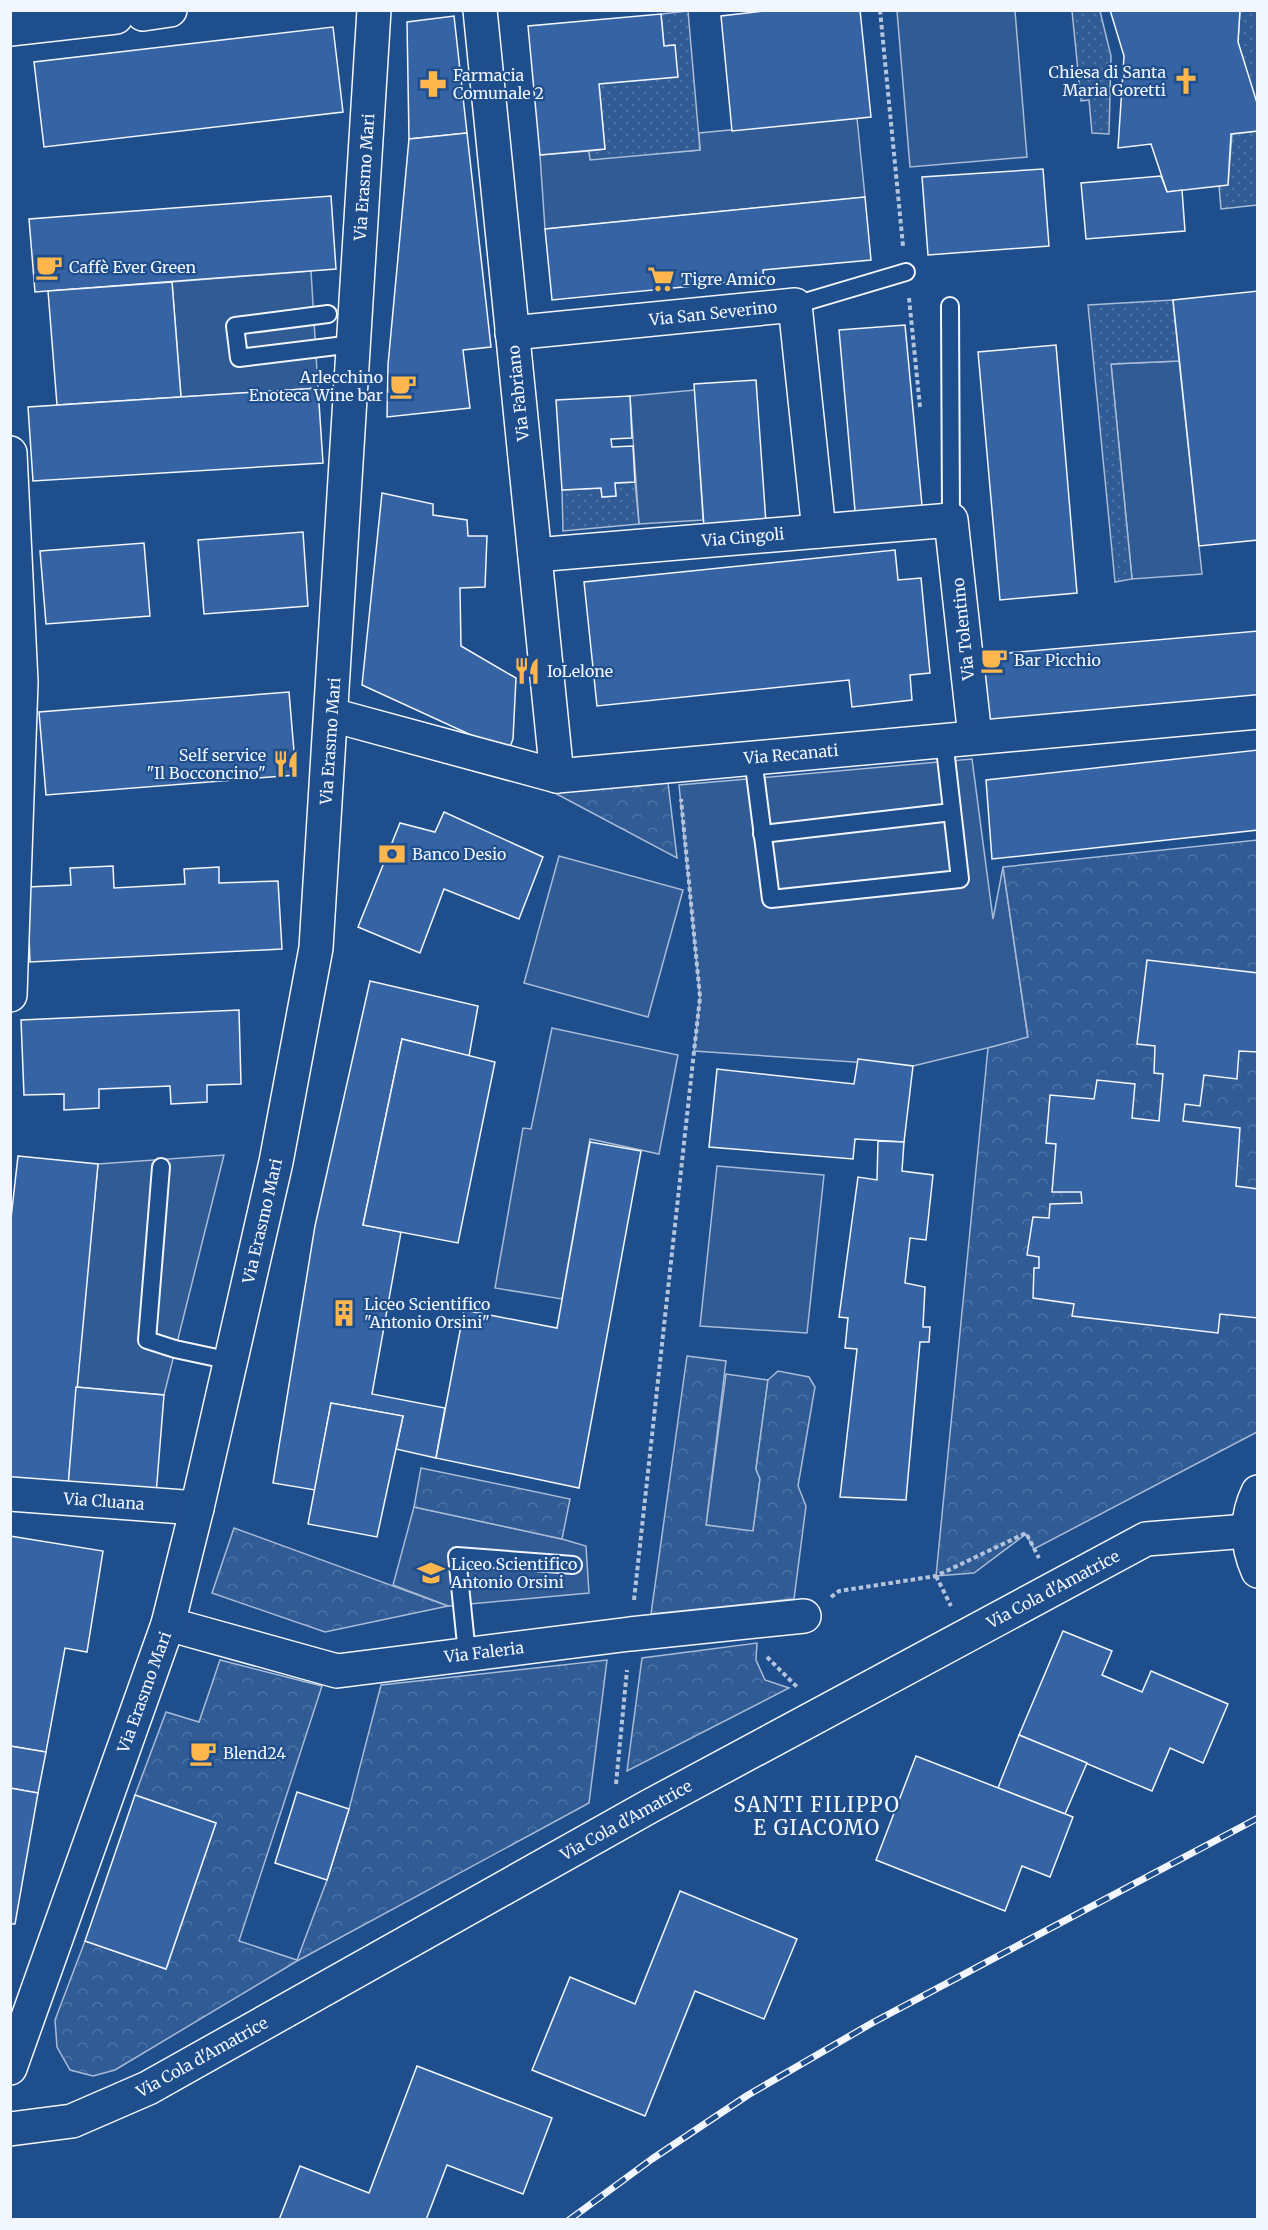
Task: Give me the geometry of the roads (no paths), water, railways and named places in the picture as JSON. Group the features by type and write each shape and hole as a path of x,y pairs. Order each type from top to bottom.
{"street":[{"name":"Via Erasmo Mari","path":"10,2068 168,1624 197,1508 276,1162 316,948 374,10"},
{"name":"Via Fabriano","path":"480,10 557,776"},
{"path":"10,29 143,14"},
{"name":"Via San Severino","path":"512,333 795,305 819,531"},
{"path":"10,453 16,682 10,995"},
{"name":"Via Cingoli","path":"535,555 951,520"},
{"name":"Via Tolentino","path":"951,520 959,738"},
{"name":"Via Recanati","path":"332,715 557,776 1257,712"},
{"path":"1257,1492 1251,1508 1247,1531 1251,1555 1257,1571"},
{"name":"Via Cluana","path":"10,1494 197,1508"},
{"name":"Via Cola d'Amatrice","path":"10,2129 72,2121 148,2088 651,1806 1146,1539 1247,1531"},
{"name":"Via Faleria","path":"168,1624 337,1671 630,1634 804,1616"}],"lane":[{"path":"795,305 906,272"},
{"path":"950,306 951,520"},
{"path":"328,314 235,326 239,358 353,344"},
{"path":"753,758 771,899 960,879 952,812 959,738"},
{"path":"762,834 952,812"},
{"path":"161,1167 147,1340 175,1349 231,1361"},
{"path":"467,1654 457,1556 573,1564"}],"railway":[{"path":"569,2220 652,2159 748,2095 872,2023 1258,1818"}],"place":[{"name":"Chiesa di Santa Maria Goretti","path":"1186,81"},
{"name":"Farmacia Comunale 2","path":"433,84"},
{"name":"Caffè Ever Green","path":"49,267"},
{"name":"Tigre Amico","path":"661,279"},
{"name":"Arlecchino Enoteca Wine bar","path":"403,386"},
{"name":"Bar Picchio","path":"994,660"},
{"name":"IoLelone","path":"527,671"},
{"name":"Self service \"Il Bocconcino\"","path":"286,764"},
{"name":"Banco Desio","path":"392,854"},
{"name":"Liceo Scientifico \"Antonio Orsini\"","path":"344,1313"},
{"name":"Liceo Scientifico Antonio Orsini","path":"431,1573"},
{"name":"Blend24","path":"203,1753"}],"district":[{"name":"SANTI FILIPPO E GIACOMO","path":"817,1816"}]}
